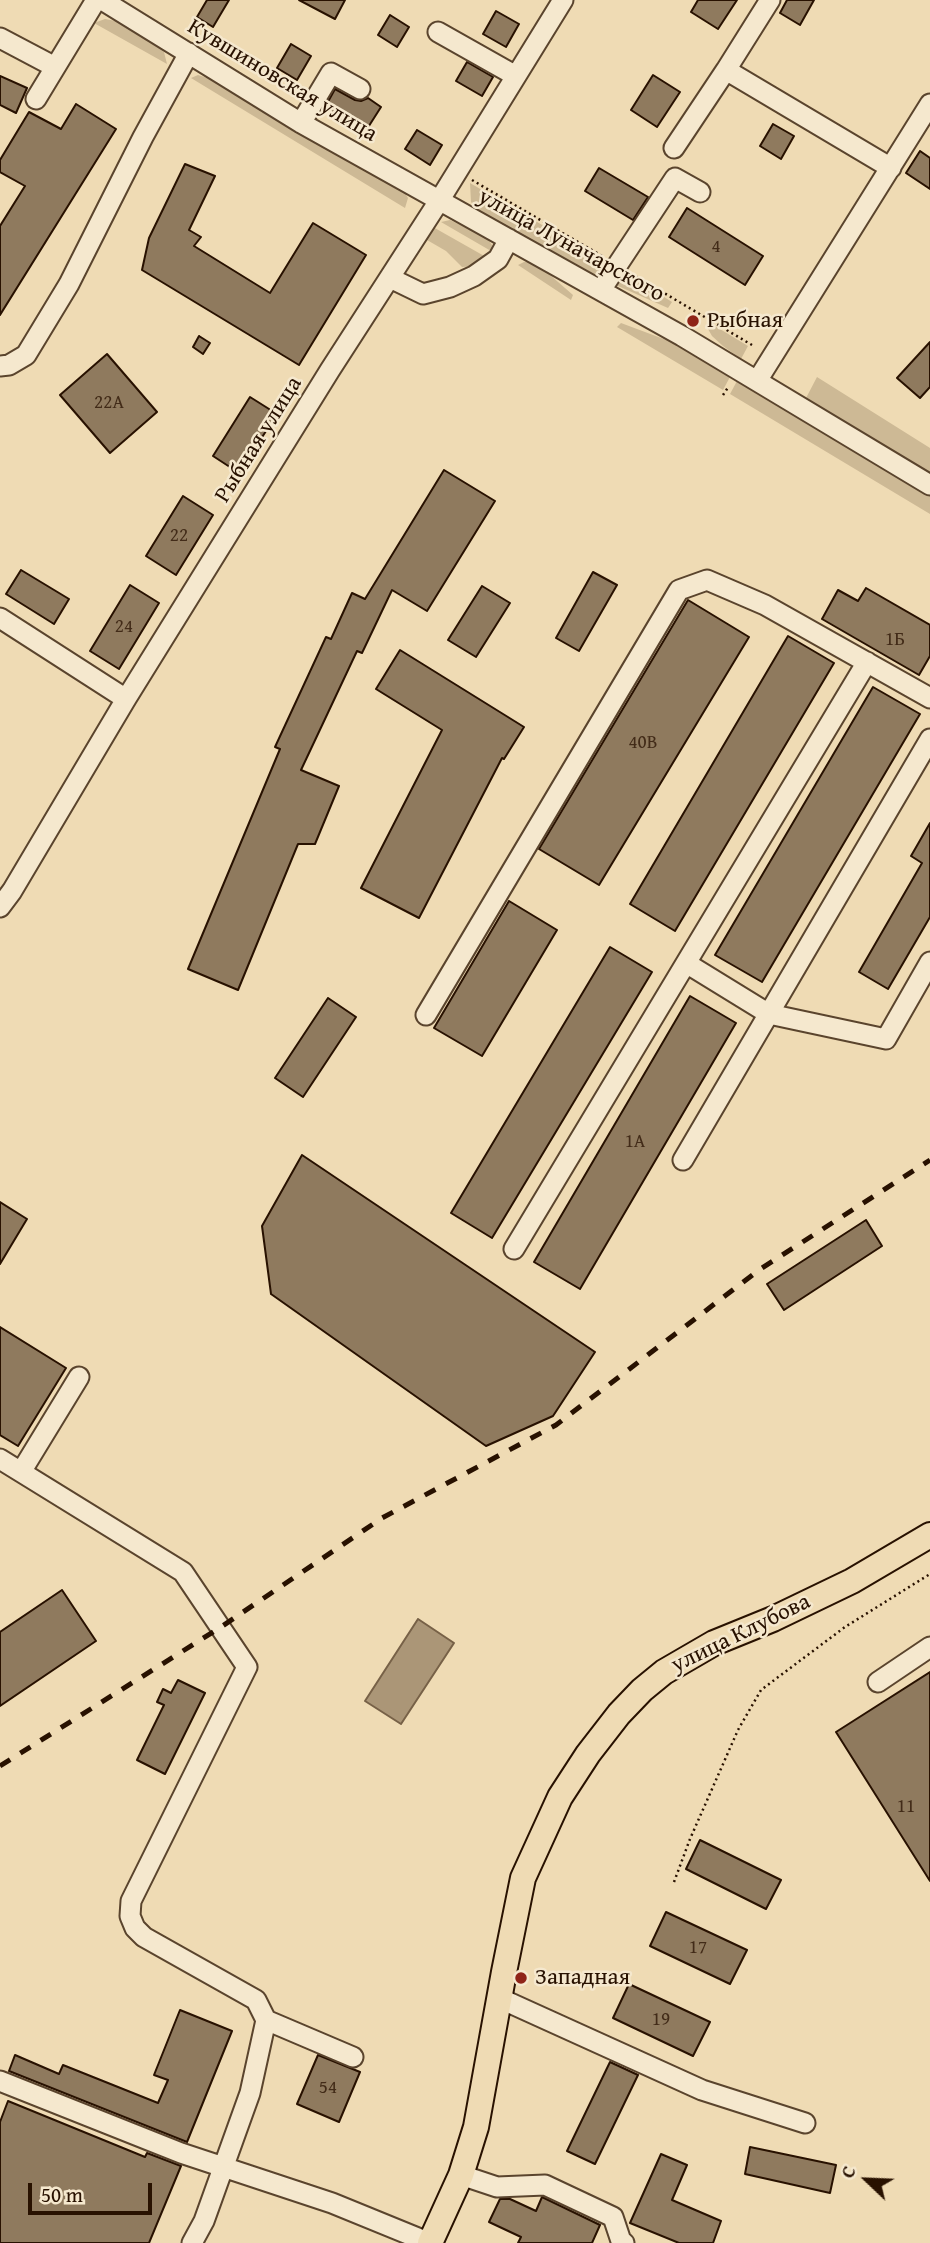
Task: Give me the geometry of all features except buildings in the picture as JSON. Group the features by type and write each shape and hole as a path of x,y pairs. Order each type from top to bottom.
{"main road":[{"name":"улица Клубова","path":"430,2243 471,2146 523,1878 572,1776 619,1714 664,1672 714,1643 773,1619 852,1581 930,1535"}],"street":[{"path":"36,99 96,0"},
{"name":"Кувшиновская улица","path":"102,0 301,123 439,201"},
{"name":"Рыбная улица","path":"0,907 126,699 563,0"},
{"path":"674,148 770,0"},
{"path":"438,32 516,76"},
{"path":"0,38 55,67"},
{"path":"0,366 9,365 26,355 69,284 189,53"},
{"path":"726,69 891,167"},
{"path":"301,123 331,73 360,89"},
{"path":"757,381 930,104"},
{"path":"601,289 676,177 700,192"},
{"name":"улица Луначарского","path":"439,201 601,289 930,485"},
{"path":"390,278 423,294 450,286 474,276 498,259 509,239"},
{"path":"426,1015 678,590 707,580 765,605 930,698"},
{"path":"0,618 126,699"},
{"path":"514,1249 867,662"},
{"path":"682,1160 930,739"},
{"path":"686,963 769,1014 886,1040 930,962"},
{"path":"22,1472 79,1377"},
{"path":"0,1459 183,1572 247,1667 137,1886 131,1901 130,1916 135,1928 144,1937 256,2000 267,2021 353,2057"},
{"path":"878,1682 930,1647"},
{"path":"499,1998 702,2090 805,2123"},
{"path":"192,2243 204,2221 250,2093 267,2021"},
{"path":"0,2081 181,2153 332,2203 430,2243"},
{"path":"461,2175 497,2187 545,2185 613,2217 624,2243"}],"path":[{"path":"458,170 752,345"},
{"path":"723,395 733,379"},
{"path":"674,1882 738,1730 761,1689 845,1626 930,1574"}],"shaded area":[{"path":"105,19 116,21 158,46 164,52 167,64 94,23"},
{"path":"198,75 214,80 405,193 408,198 405,208 191,78"},
{"path":"470,183 611,265 605,272 594,274 478,210 471,202"},
{"path":"450,220 487,238 492,245 491,251 441,222"},
{"path":"433,227 486,257 476,266 462,267 446,251 427,240 426,236"},
{"path":"531,262 542,268 573,295 571,300 518,265"},
{"path":"621,270 672,302 668,308 618,286"},
{"path":"621,323 669,341 730,377 723,390 617,327"},
{"path":"710,323 748,346 741,359 712,336 708,329"},
{"path":"817,377 930,448 930,475 805,400"},
{"path":"737,381 930,496 930,514 730,394"},
{"path":"418,1619 454,1643 401,1724 365,1701"}],"railway":[{"path":"0,1766 221,1627 382,1518 556,1425 759,1270 930,1160"}],"place":[{"name":"Рыбная","path":"693,321"},
{"name":"Западная","path":"521,1978"}]}
